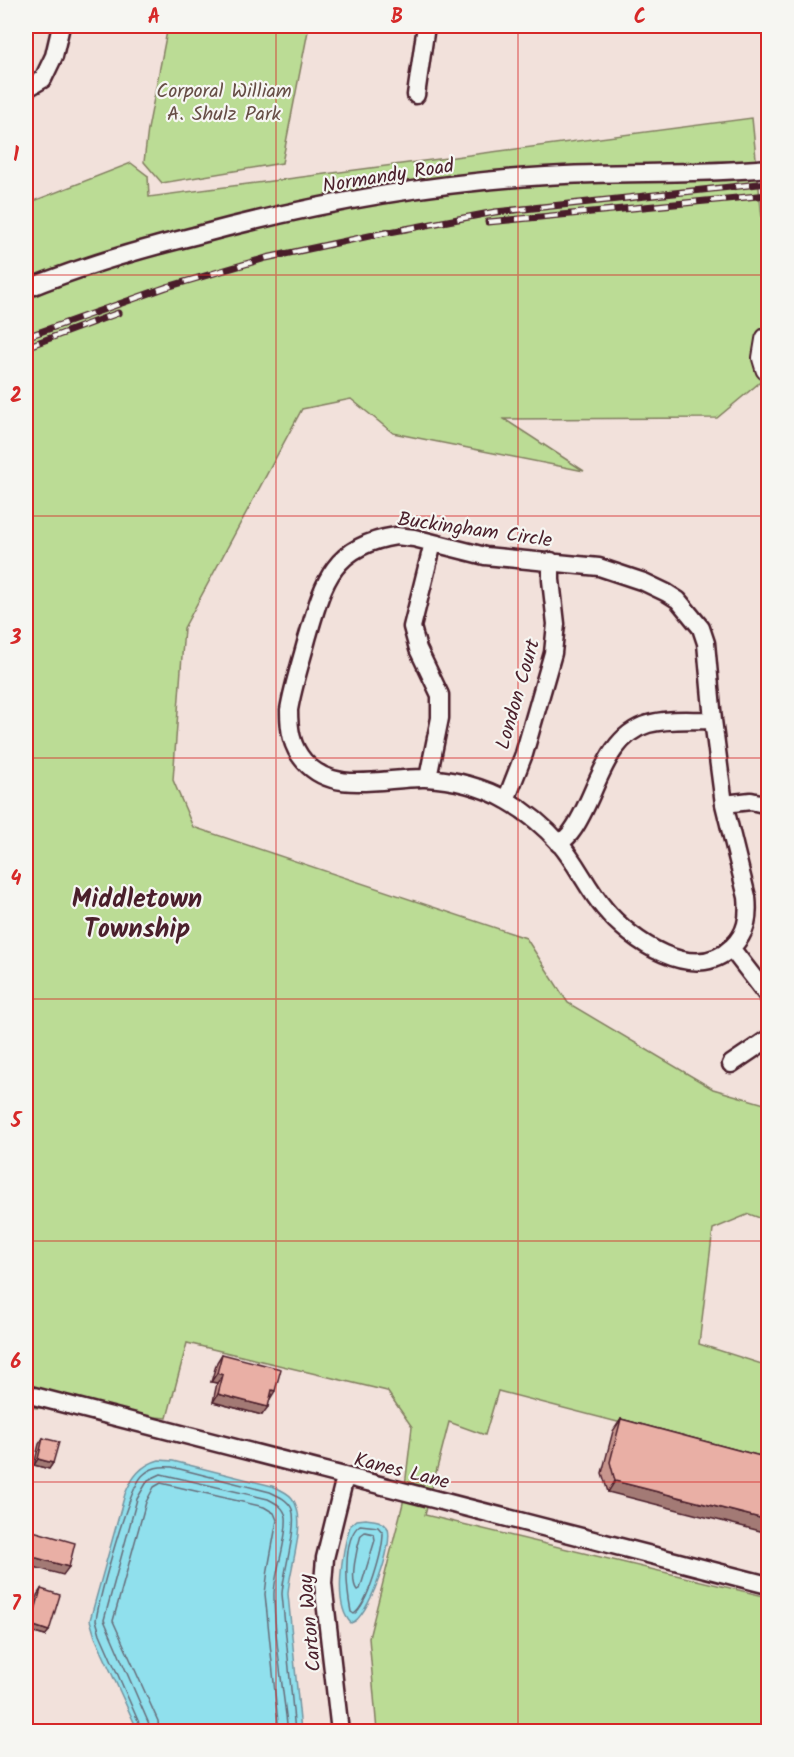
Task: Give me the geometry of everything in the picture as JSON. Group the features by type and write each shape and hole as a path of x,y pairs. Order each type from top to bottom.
{"highway":[{"path":"768,340 765,358 768,368"}],"street":[{"path":"26,89 43,79 54,57 61,26"},
{"path":"416,95 426,26"},
{"name":"Normandy Road","path":"26,289 145,249 232,226 284,213 405,192 547,176 681,174 763,169"},
{"name":"Buckingham Circle","path":"396,536 414,538 485,556 551,561 599,567 659,589 678,600 701,628 706,643 724,804 747,897 748,912 747,924 741,937 721,956 694,962 674,958 627,932 603,908 578,868 559,844 539,823 506,800 469,786 428,778 355,782 338,780 320,774 309,766 295,746 289,726 289,710 319,595 326,580 338,564 357,549 383,538 396,536"},
{"path":"428,778 440,718 440,695 418,649 412,627 432,543"},
{"name":"London Court","path":"506,800 524,754 553,653 556,624 551,561"},
{"path":"559,844 573,831 609,759 627,735 653,723 713,720"},
{"path":"751,801 768,791"},
{"path":"724,804 751,801 768,805"},
{"path":"731,948 768,996"},
{"path":"731,1064 768,1039"},
{"name":"Kanes Lane","path":"26,1394 768,1585"},
{"name":"Carton Way","path":"340,1731 323,1583 325,1558 345,1477"}],"green space":[{"name":"Corporal William A. Shulz Park","path":"168,26 309,26 282,163 162,183 144,162"},
{"path":"752,118 768,279 768,371 765,378 717,418 504,419 584,471 393,433 351,399 302,409 184,628 173,780 193,827 526,938 568,1003 713,1089 768,1105 768,1221 749,1214 713,1229 699,1344 768,1366 768,1461 498,1391 485,1435 449,1422 425,1515 768,1597 766,1669 768,1670 768,1731 377,1731 369,1638 403,1503 412,1427 387,1391 187,1343 167,1418 26,1407 26,204 131,163 148,176 149,197"}],"water":[{"path":"159,1460 173,1461 272,1486 285,1492 297,1507 299,1518 297,1544 288,1594 301,1731 138,1731 95,1637 90,1620 125,1494 138,1472"},
{"path":"357,1520 380,1522 387,1527 388,1547 372,1595 358,1619 351,1623 345,1615 340,1590 342,1562 350,1526"}],"building":[{"path":"222,1354 281,1369 268,1407 218,1394 223,1375 217,1373"},
{"path":"621,1419 768,1458 768,1520 615,1481 610,1462"},
{"path":"43,1438 59,1442 53,1463 38,1459"},
{"path":"26,1529 75,1543 69,1567 26,1555"},
{"path":"41,1589 60,1595 49,1631 31,1625"}],"railway":[{"path":"26,337 167,287 266,258 374,235 495,212 768,183"},
{"path":"488,222 768,195"},
{"path":"26,347 118,313"}],"district":[{"name":"Middletown Township","path":"137,913"}]}
